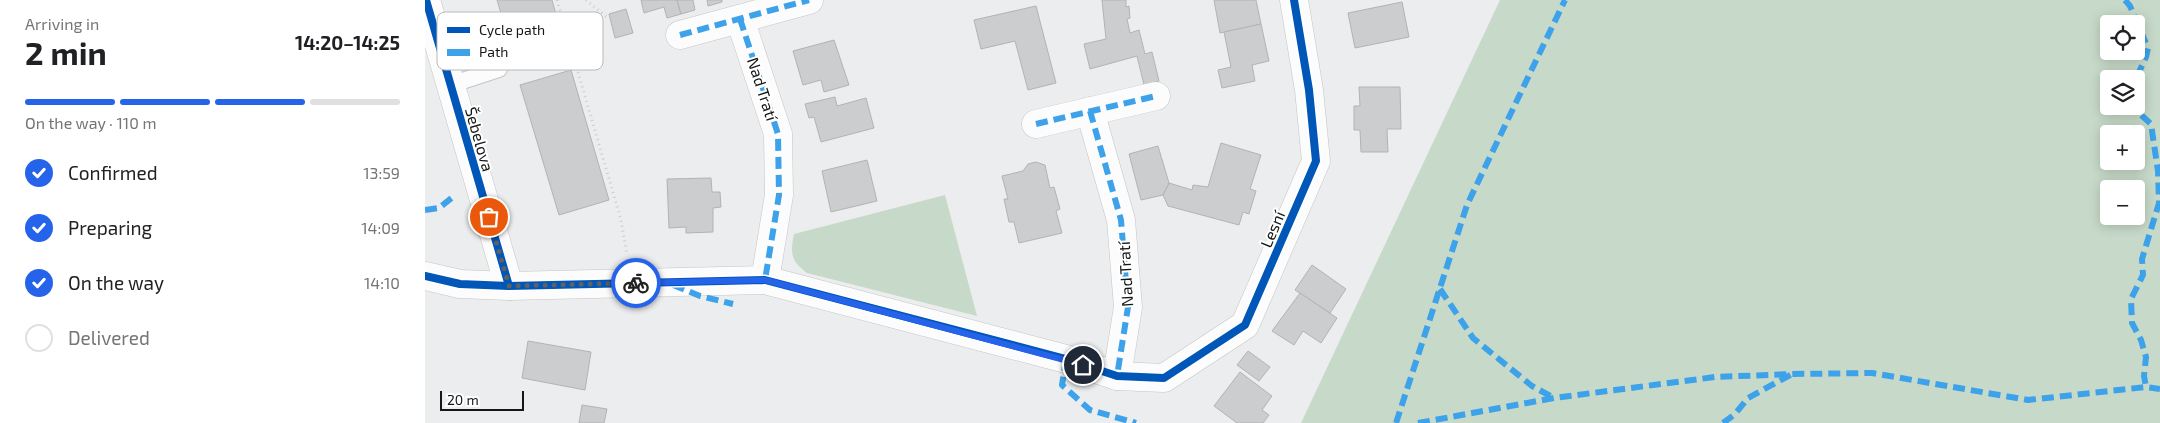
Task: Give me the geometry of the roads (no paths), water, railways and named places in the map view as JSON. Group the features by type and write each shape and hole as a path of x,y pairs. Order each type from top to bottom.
{"street":[{"name":"Šebelova","path":"426,0 437,39"},
{"path":"680,35 809,0"},
{"name":"Lesní","path":"1117,376 1164,378 1245,325 1316,161 1309,90 1294,0"},
{"name":"Nad Tratí","path":"740,19 778,134 779,195 765,280"},
{"name":"Šebelova","path":"446,70 509,286"},
{"path":"1036,124 1156,96"},
{"name":"Nad Tratí","path":"1091,111 1121,220 1128,308 1117,376"},
{"path":"425,276 460,284 509,286 765,280 1066,359 1117,376"}],"lane":[{"path":"450,85 496,70"}]}
